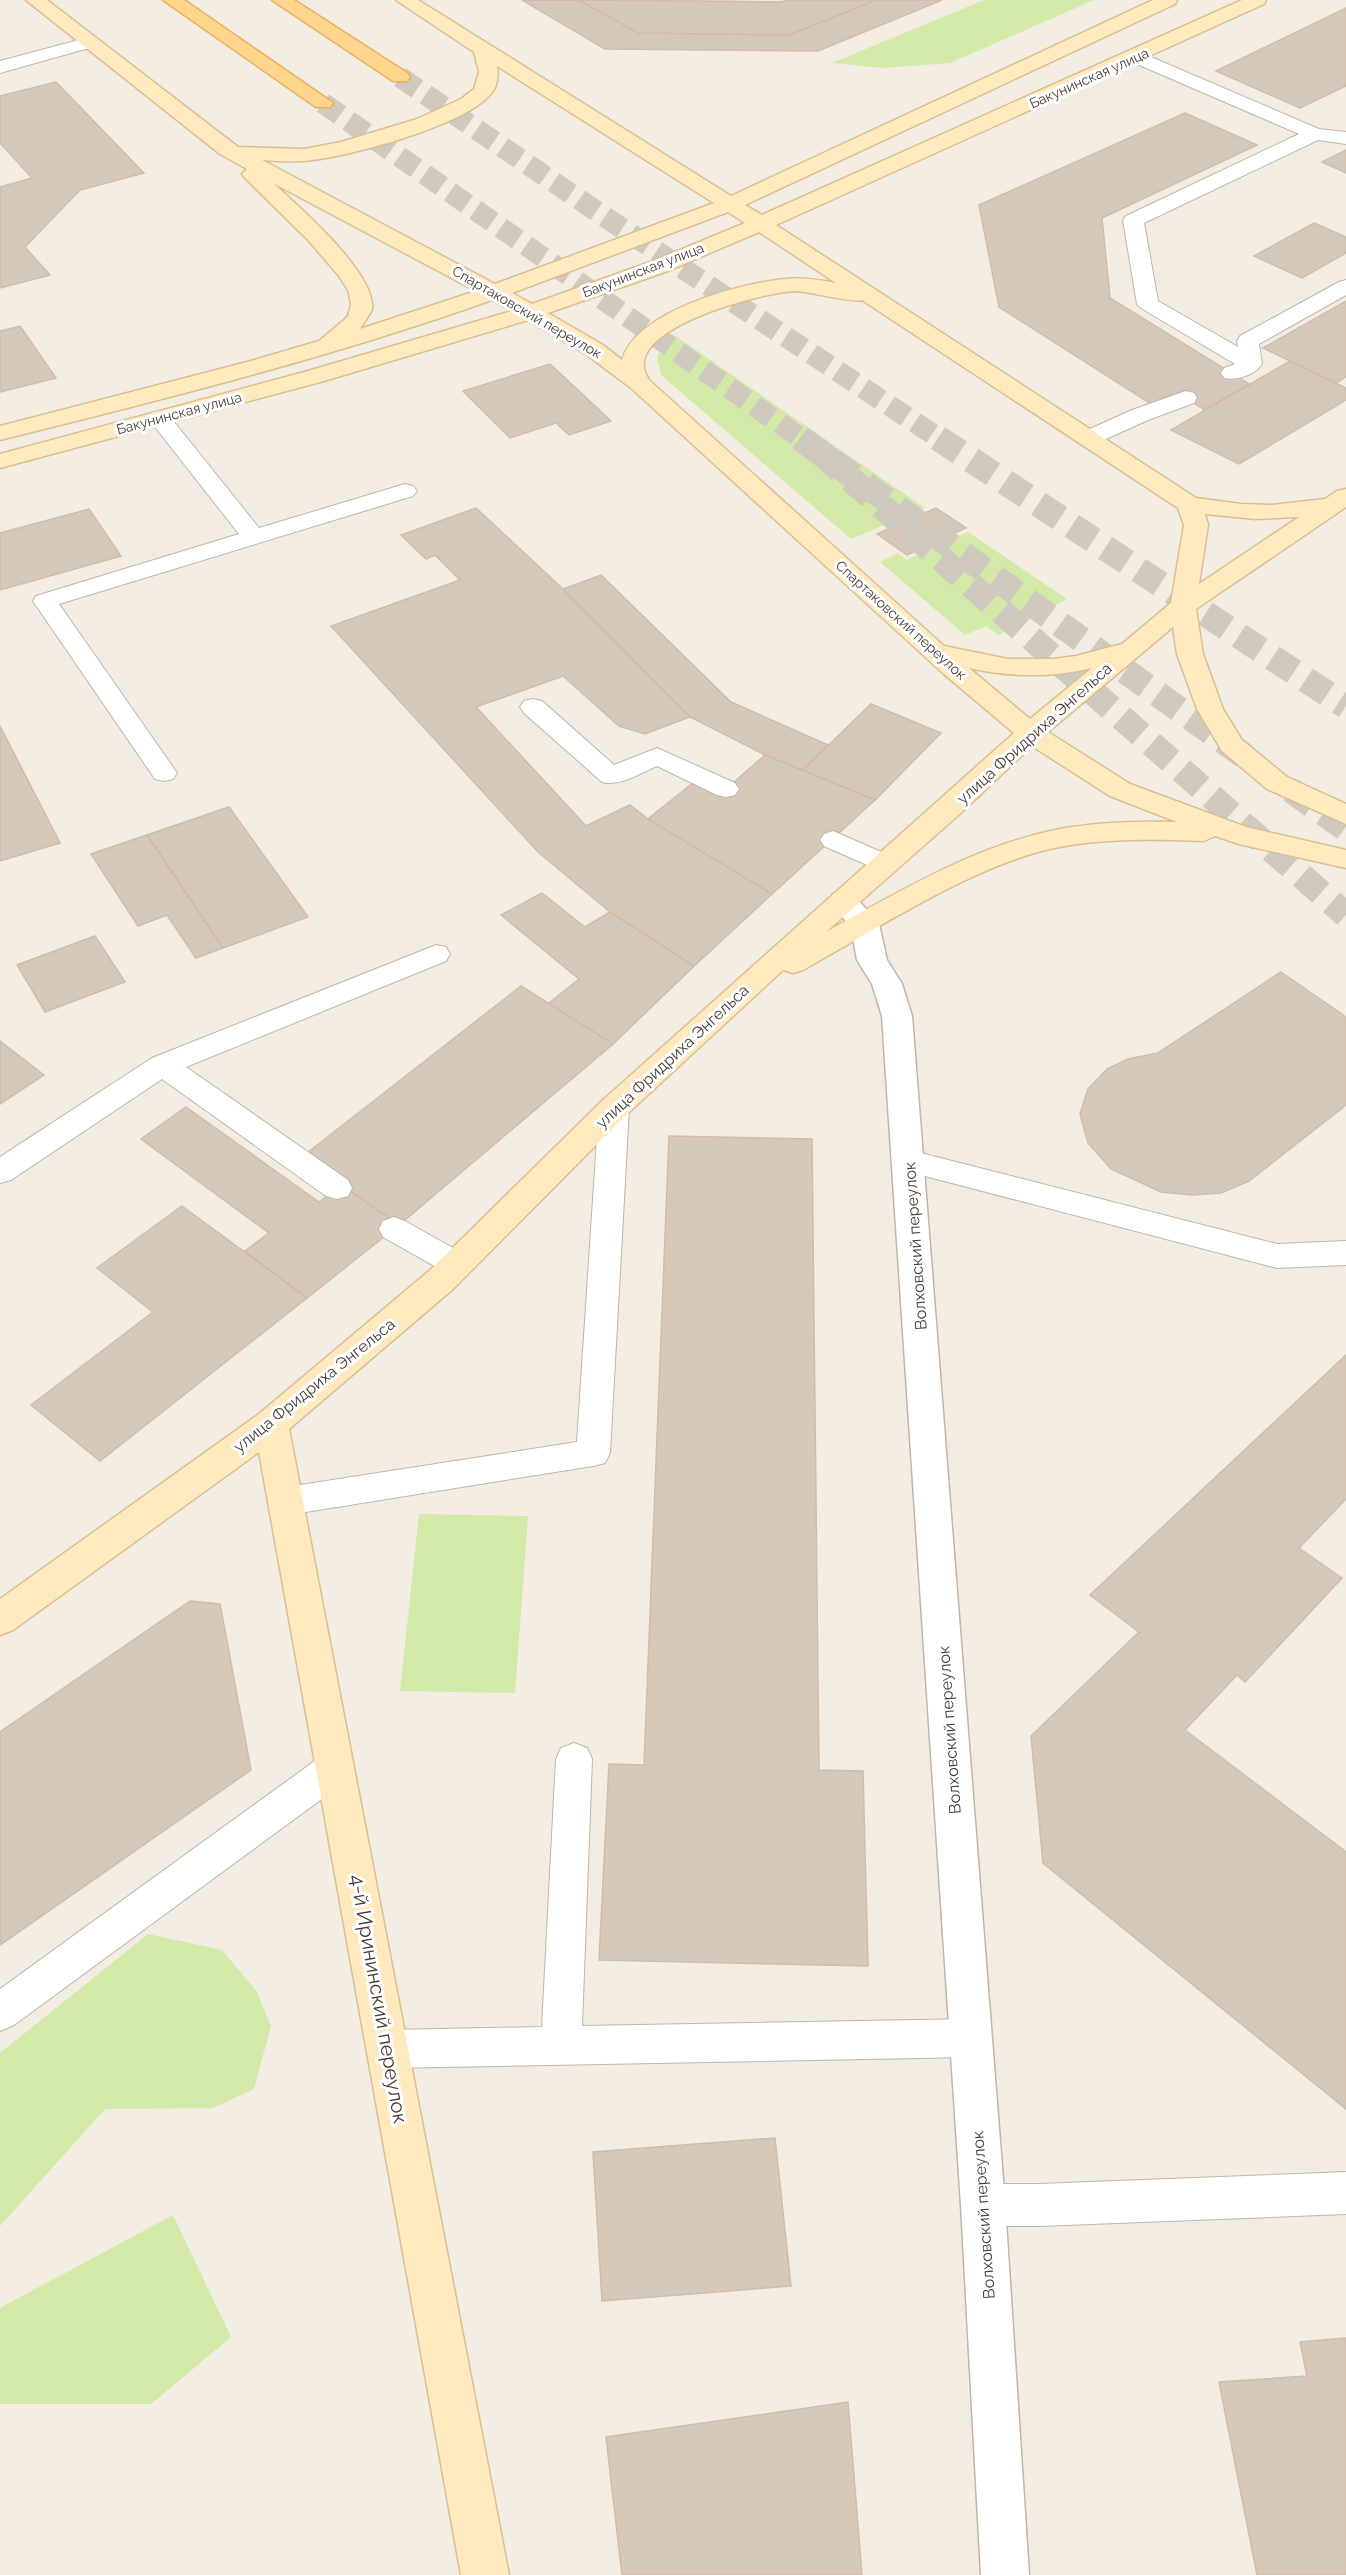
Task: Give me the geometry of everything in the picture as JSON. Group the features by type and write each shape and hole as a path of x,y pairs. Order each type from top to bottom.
{"main road":[{"name":"Спартаковский переулок","path":"34,0 227,150 495,292 595,350 639,383 1030,733 1120,790 1239,835"},
{"path":"172,0 324,103"},
{"path":"281,0 400,77"},
{"path":"405,0 730,204 1189,504 1233,512 1271,513 1340,500"},
{"name":"Бакунинская улица","path":"0,433 319,348 418,319 495,292 730,204 1168,0"},
{"name":"Бакунинская улица","path":"0,460 278,388 443,340 631,277 760,225 1137,57 1257,0"},
{"path":"227,150 269,156 306,155 346,147 414,127 459,108 482,93 489,80 489,66 483,50"},
{"path":"227,150 324,245 355,282 363,302 361,313 352,325 319,348"},
{"path":"639,383 632,365 638,348 646,336 679,317 757,289 812,285 878,301"},
{"name":"улица Фридриха Энгельса","path":"0,1619 271,1424 456,1264 614,1108 953,805 1030,733 1183,606 1340,500"},
{"path":"1189,504 1196,525 1183,606 1190,654 1210,709 1232,745 1277,783 1346,815"},
{"path":"936,651 979,664 1008,668 1048,668 1085,663 1118,652 1145,637"},
{"path":"744,990 927,890 1006,853 1054,840 1106,831 1172,830 1239,835 1346,859"},
{"name":"4-й Ирининский переулок","path":"271,1424 485,2575"}],"street":[{"path":"843,901 865,924"},
{"name":"Волховский переулок","path":"865,924 872,960 887,984 897,1016 983,2205 1005,2575"}],"lane":[{"path":"0,67 90,42"},
{"path":"1137,57 1315,134 1346,138"},
{"path":"1315,134 1133,220 1148,304 1242,369 1248,341 1346,286"},
{"path":"1089,438 1140,415 1186,398"},
{"path":"159,418 254,537"},
{"path":"164,773 45,600 405,491"},
{"path":"533,706 611,776 657,756 726,789"},
{"path":"833,840 885,864"},
{"path":"0,1172 162,1065 436,954"},
{"path":"162,1065 337,1188"},
{"path":"287,1501 593,1453 614,1108"},
{"path":"909,1161 1277,1256 1346,1253"},
{"path":"394,1230 456,1264"},
{"path":"561,2045 574,1759"},
{"path":"0,2012 336,1767"},
{"path":"388,2049 971,2038"},
{"path":"983,2205 1039,2205 1346,2193"}],"green space":[{"path":"984,0 1094,0 950,63 882,68 832,63"},
{"path":"673,335 925,508 851,539 661,375 657,357 666,340"},
{"path":"968,532 1067,599 998,635 986,626 965,635 880,562 898,553 907,560"},
{"path":"419,1514 528,1516 515,1693 400,1691"},
{"path":"148,1934 222,1950 257,1992 271,2026 254,2089 213,2108 105,2109 0,2226 0,2053"},
{"path":"173,2215 231,2337 151,2404 0,2404 0,2308"}],"building":[{"path":"522,0 782,2 787,0 942,0 818,51 605,49"},
{"path":"579,0 782,2 787,0 876,0 789,35 638,33"},
{"path":"1346,8 1346,86 1300,108 1216,71"},
{"path":"56,82 144,173 80,190 25,247 50,275 0,288 0,187 32,178 0,143 0,96"},
{"path":"1185,113 1257,145 1102,218 1110,298 1249,384 1205,410 1176,392 1151,404 999,307 979,205"},
{"path":"1346,150 1346,173 1322,162"},
{"path":"1314,223 1346,237 1346,253 1302,278 1254,256"},
{"path":"1346,301 1346,377 1336,383 1263,348"},
{"path":"20,326 56,378 0,392 0,331"},
{"path":"1290,361 1346,388 1346,400 1239,464 1171,430"},
{"path":"550,364 611,421 569,435 556,423 510,438 463,391"},
{"path":"476,508 563,589 690,717 645,734 619,726 563,676 476,707 586,826 630,805 648,819 772,894 694,966 610,912 538,852 331,626 460,580 435,555 426,559 401,535"},
{"path":"936,508 966,528 907,555 877,534"},
{"path":"89,509 121,556 0,590 0,533"},
{"path":"601,575 731,702 828,745 803,770 765,755 690,717 563,589"},
{"path":"871,704 941,733 875,800 803,770"},
{"path":"0,726 60,843 0,861"},
{"path":"765,755 875,800 772,894 648,819 694,782 726,789"},
{"path":"229,807 308,917 223,948 147,835"},
{"path":"147,835 223,948 196,958 167,915 138,926 91,854"},
{"path":"542,893 585,927 610,912 694,966 613,1044 548,1004 579,979 501,915"},
{"path":"95,936 125,982 45,1012 17,965"},
{"path":"1281,972 1346,1017 1346,1105 1249,1181 1221,1193 1193,1195 1161,1192 1111,1169 1088,1143 1080,1114 1088,1089 1107,1069 1128,1059 1158,1053"},
{"path":"521,986 613,1044 399,1225 302,1157"},
{"path":"0,1041 44,1075 0,1104"},
{"path":"186,1107 319,1202 341,1185 399,1225 307,1298 245,1251 269,1233 141,1139"},
{"path":"669,1136 812,1139 819,1770 863,1771 868,1966 599,1960 609,1764 644,1765"},
{"path":"182,1206 307,1298 100,1461 31,1405 153,1312 97,1268"},
{"path":"1346,1355 1346,1499 1299,1548 1342,1578 1245,1682 1237,1675 1185,1730 1346,1852 1346,2109 1043,1863 1031,1736 1139,1632 1090,1595"},
{"path":"190,1601 220,1604 251,1770 0,1945 0,1732"},
{"path":"775,2138 791,2286 602,2301 593,2152"},
{"path":"1346,2338 1346,2575 1257,2575 1219,2382 1307,2376 1300,2342"},
{"path":"848,2402 862,2575 622,2575 606,2437"}],"tunnel":[{"path":"400,77 599,213 940,439"},
{"path":"323,103 802,439"},
{"path":"800,438 1247,758"},
{"path":"938,438 1346,706"},
{"path":"821,453 1346,915"},
{"path":"1291,790 1346,829"}]}
